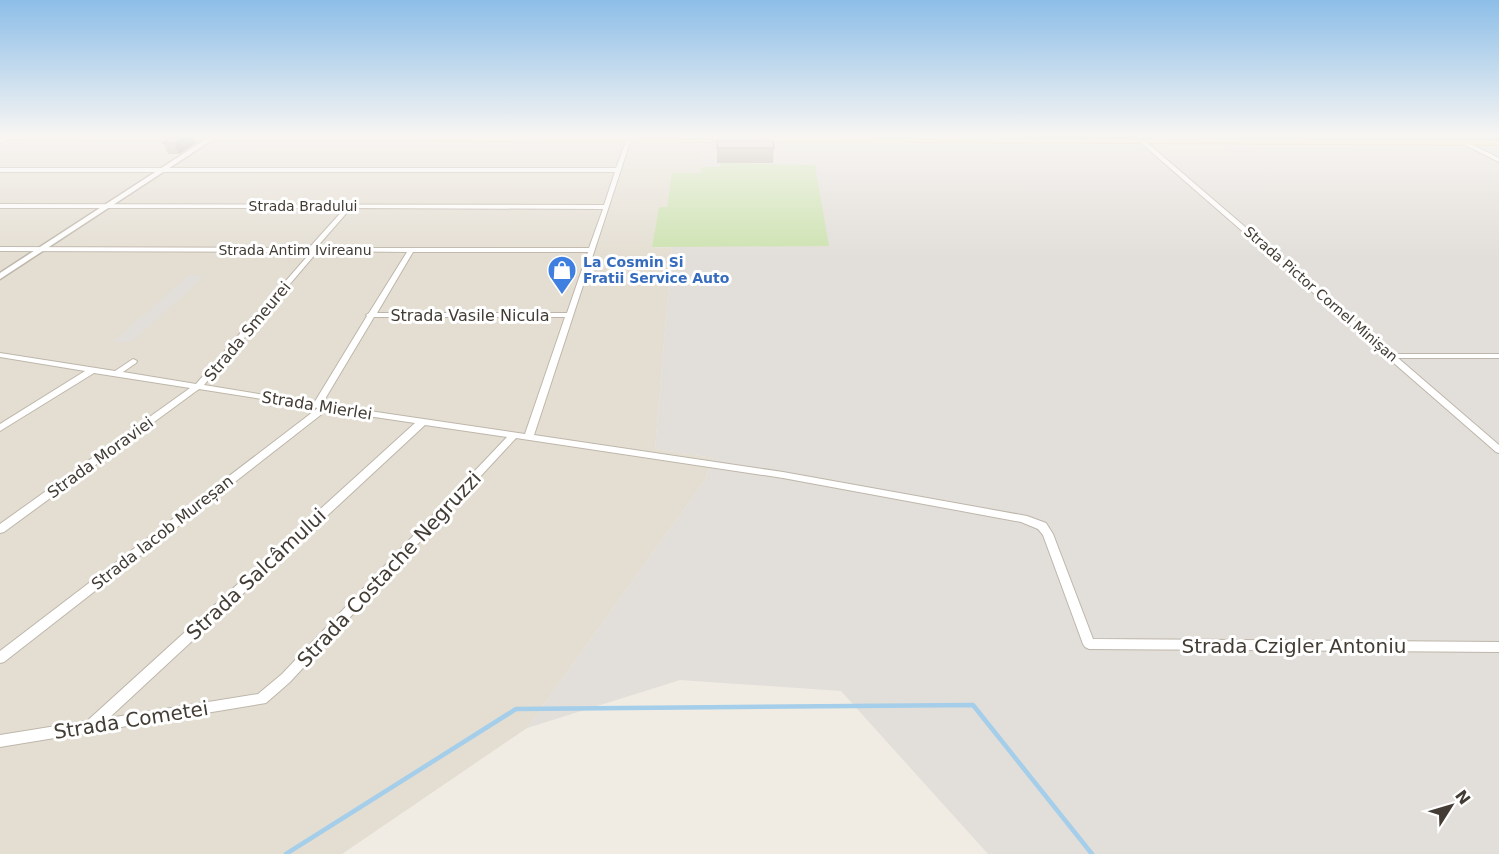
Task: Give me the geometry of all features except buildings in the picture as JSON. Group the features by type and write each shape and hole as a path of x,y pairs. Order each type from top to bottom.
{"street":[{"path":"0,277 155,177"},
{"path":"528,438 616,177"},
{"name":"Strada Pictor Cornel Minișan","path":"1184,177 1394,356 1499,450"},
{"name":"Strada Bradului","path":"0,206 606,207"},
{"name":"Strada Smeurei","path":"201,385 350,206"},
{"name":"Strada Antim Ivireanu","path":"0,249 591,250"},
{"name":"Strada Iacob Mureșan","path":"0,658 321,406 370,315 411,250"},
{"name":"Strada Vasile Nicula","path":"370,315 569,315"},
{"name":"Strada Mierlei","path":"0,355 513,436 783,474 1035,523 1048,534 1089,645"},
{"path":"1394,356 1499,356"},
{"path":"117,373 133,361"},
{"path":"0,428 94,369"},
{"name":"Strada Moraviei","path":"0,530 201,385"},
{"name":"Strada Salcâmului","path":"91,726 422,422"},
{"name":"Strada Costache Negruzzi","path":"261,699 286,678 513,436"},
{"name":"Strada Czigler Antoniu","path":"1089,645 1499,647"},
{"name":"Strada Cometei","path":"0,741 261,699"}],"shaded area":[{"path":"0,177 672,177 667,207 659,207 652,247 672,248 655,449 713,458 705,480 527,728 342,854 0,854"},
{"path":"671,177 1499,177 1499,854 988,854 841,691 680,680 527,728 705,480 713,458 655,449 672,248 652,247 659,207 667,207"},
{"path":"189,275 205,276 132,342 112,342"}],"green space":[{"path":"671,177 817,177 829,246 652,247 659,207 667,207"}],"waterway":[{"path":"286,854 516,709 973,705 1092,854"}],"place":[{"name":"La Cosmin Si Fratii Service Auto","path":"562,296"}]}
